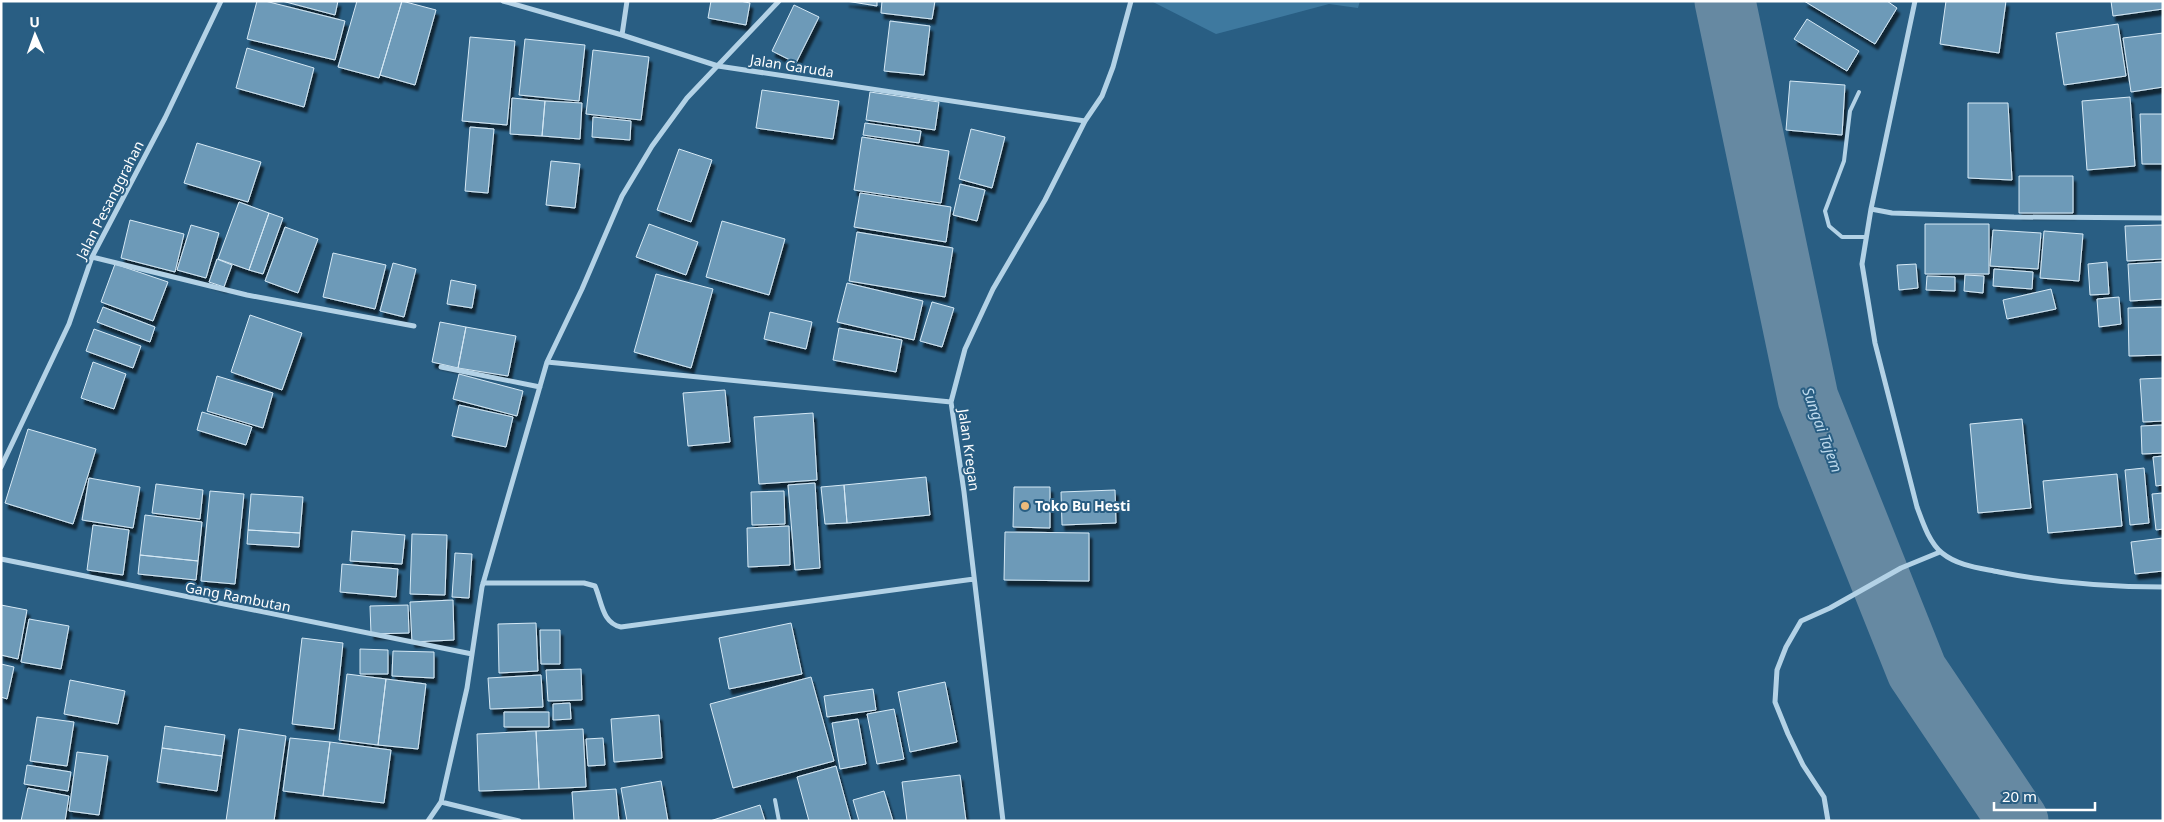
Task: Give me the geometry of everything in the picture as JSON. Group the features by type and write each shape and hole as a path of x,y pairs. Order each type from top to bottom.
{"street":[{"name":"Jalan Pesanggrahan","path":"1,466 69,324 92,257 165,118 221,1"},
{"name":"Jalan Garuda","path":"504,1 622,35 718,66 1085,121"},
{"path":"622,35 627,1"},
{"path":"428,821 441,802 467,688 483,584 547,362 582,289 622,196 652,146 686,98 779,1"},
{"name":"Jalan Kregan","path":"1002,821 951,402 965,349 993,290 1045,200 1085,121 1102,96 1113,67 1131,1"},
{"path":"1915,1 1871,209 1862,264 1874,343 1924,527 1940,552 1950,559 1969,566 2046,581 2107,587 2163,587"},
{"path":"1871,209 1892,213 2014,218 2163,218"},
{"path":"92,257 272,301 414,326"},
{"path":"547,362 951,402"},
{"path":"440,367 540,386"},
{"path":"1828,821 1824,797 1803,765 1775,702 1777,670 1786,647 1801,621 1830,608 1901,568 1940,552"},
{"name":"Gang Rambutan","path":"1,559 472,654"},
{"path":"483,584 584,583 595,586 605,617 613,625 621,627 974,579"},
{"path":"441,802 519,821"}],"lane":[{"path":"1859,92 1850,111 1844,161 1825,211 1829,226 1842,237 1866,237"},
{"path":"775,800 779,821"}],"shaded area":[{"path":"1360,1 1358,8 1329,4 1216,34 1153,2"}],"building":[{"path":"257,1 265,1 345,21 335,60 247,39"},
{"path":"282,1 338,1 335,15"},
{"path":"357,1 402,1 379,78 338,67"},
{"path":"402,1 436,10 415,85 380,75"},
{"path":"711,1 750,3 746,25 708,18"},
{"path":"846,1 877,1 877,6"},
{"path":"882,1 935,1 932,19 881,13"},
{"path":"1804,1 1887,1 1897,8 1875,44"},
{"path":"1946,1 2006,1 1999,53 1940,44"},
{"path":"2111,1 2163,1 2163,9 2113,16"},
{"path":"794,5 819,17 796,63 772,51"},
{"path":"1807,19 1859,51 1847,71 1794,39"},
{"path":"890,21 930,26 924,75 884,71"},
{"path":"2118,24 2126,76 2064,85 2056,33"},
{"path":"2163,33 2163,87 2131,92 2123,38"},
{"path":"470,37 515,41 507,125 462,121"},
{"path":"525,39 585,45 579,101 519,95"},
{"path":"247,48 314,68 304,107 236,88"},
{"path":"593,50 649,57 641,120 586,114"},
{"path":"1790,81 1845,85 1842,135 1786,130"},
{"path":"762,90 839,101 833,139 756,128"},
{"path":"870,92 939,102 935,130 866,120"},
{"path":"2130,97 2135,166 2087,170 2082,101"},
{"path":"512,98 545,101 542,136 510,134"},
{"path":"545,101 582,103 580,139 542,136"},
{"path":"1968,103 2008,103 2012,180 1968,178"},
{"path":"2140,114 2163,114 2163,164 2142,164"},
{"path":"593,117 631,121 630,140 592,137"},
{"path":"865,123 921,131 919,143 863,135"},
{"path":"470,127 494,129 488,193 465,191"},
{"path":"971,129 1005,137 992,188 959,179"},
{"path":"862,137 949,151 941,203 854,190"},
{"path":"197,143 261,162 248,202 184,183"},
{"path":"679,149 712,160 691,222 657,210"},
{"path":"551,161 580,164 575,208 546,205"},
{"path":"2019,176 2073,176 2073,213 2019,213"},
{"path":"960,184 985,190 977,221 953,215"},
{"path":"860,193 951,207 946,242 854,227"},
{"path":"239,202 269,213 249,270 218,259"},
{"path":"269,213 283,218 263,274 249,270"},
{"path":"130,220 184,234 175,272 121,258"},
{"path":"722,221 785,239 769,295 706,277"},
{"path":"649,224 698,242 686,275 636,257"},
{"path":"1925,224 1989,224 1989,274 1925,274"},
{"path":"191,225 219,233 206,278 177,270"},
{"path":"2163,225 2163,259 2127,261 2125,226"},
{"path":"285,227 318,239 298,293 265,281"},
{"path":"1993,230 2041,233 2038,269 1990,266"},
{"path":"2044,231 2083,234 2079,281 2040,278"},
{"path":"857,232 953,248 945,297 849,281"},
{"path":"333,253 386,265 375,309 323,297"},
{"path":"217,259 232,265 224,287 209,282"},
{"path":"2107,262 2109,294 2090,295 2088,264"},
{"path":"2163,262 2163,299 2130,301 2128,264"},
{"path":"393,263 416,269 404,317 380,311"},
{"path":"115,264 168,282 153,321 101,302"},
{"path":"1916,264 1918,288 1899,290 1897,265"},
{"path":"1994,269 2033,272 2032,289 1993,286"},
{"path":"656,274 713,289 691,368 634,352"},
{"path":"1965,275 1984,276 1983,293 1964,291"},
{"path":"1927,276 1955,277 1955,291 1926,290"},
{"path":"451,280 476,285 472,308 447,304"},
{"path":"847,283 923,301 914,340 837,322"},
{"path":"2051,289 2056,309 2007,319 2003,300"},
{"path":"2119,297 2121,324 2099,327 2097,299"},
{"path":"932,302 954,308 942,347 920,341"},
{"path":"103,307 155,327 150,342 97,322"},
{"path":"2163,307 2163,355 2129,356 2128,308"},
{"path":"770,312 812,322 806,349 764,339"},
{"path":"250,315 302,333 282,390 231,372"},
{"path":"440,322 466,327 458,368 432,362"},
{"path":"466,327 516,336 508,376 458,368"},
{"path":"839,328 902,340 896,372 833,360"},
{"path":"94,329 141,346 133,368 86,351"},
{"path":"93,362 126,374 114,409 81,398"},
{"path":"459,374 523,391 517,416 453,399"},
{"path":"217,376 273,393 263,428 207,411"},
{"path":"2163,378 2163,421 2143,422 2140,379"},
{"path":"725,390 730,442 688,446 683,393"},
{"path":"459,405 513,417 506,447 452,436"},
{"path":"202,412 252,427 246,445 197,430"},
{"path":"813,413 817,480 759,484 754,417"},
{"path":"2022,419 2031,508 1978,513 1970,424"},
{"path":"2163,425 2163,453 2142,454 2141,426"},
{"path":"28,429 96,449 73,524 5,503"},
{"path":"2163,456 2163,485 2156,486 2153,457"},
{"path":"2144,468 2149,523 2130,525 2125,470"},
{"path":"2117,474 2122,526 2048,533 2043,481"},
{"path":"926,477 930,515 847,523 844,485"},
{"path":"89,478 140,487 133,528 82,520"},
{"path":"815,483 820,568 795,570 788,485"},
{"path":"156,484 203,490 200,519 152,513"},
{"path":"844,485 847,523 825,524 821,487"},
{"path":"1014,487 1050,487 1050,528 1013,527"},
{"path":"1115,490 1116,523 1062,525 1061,492"},
{"path":"210,491 244,494 235,584 201,581"},
{"path":"784,491 785,524 752,525 751,492"},
{"path":"2163,493 2163,529 2156,530 2152,494"},
{"path":"251,494 303,497 300,533 248,530"},
{"path":"145,515 202,522 198,561 140,555"},
{"path":"93,525 129,530 123,575 87,570"},
{"path":"789,526 790,565 748,567 747,528"},
{"path":"248,530 300,533 299,547 247,544"},
{"path":"352,531 405,535 402,564 350,561"},
{"path":"1005,532 1089,533 1089,581 1004,580"},
{"path":"412,534 447,535 445,595 410,594"},
{"path":"2163,538 2163,571 2135,574 2131,542"},
{"path":"455,553 472,554 469,598 452,597"},
{"path":"140,555 198,561 196,580 138,574"},
{"path":"342,564 398,569 396,597 340,592"},
{"path":"453,600 454,640 412,642 410,602"},
{"path":"1,605 27,610 18,659 1,655"},
{"path":"408,605 409,633 371,634 370,606"},
{"path":"29,619 69,626 61,669 21,662"},
{"path":"536,623 538,671 499,673 498,624"},
{"path":"791,623 802,674 729,689 719,638"},
{"path":"540,630 560,630 560,664 541,664"},
{"path":"302,638 343,643 334,729 292,724"},
{"path":"360,649 388,650 388,674 360,674"},
{"path":"393,651 434,652 434,678 392,676"},
{"path":"1,664 14,667 7,699 1,697"},
{"path":"581,669 582,700 548,701 546,670"},
{"path":"347,674 386,679 378,745 339,740"},
{"path":"541,675 543,707 490,709 488,678"},
{"path":"811,677 834,761 733,788 710,704"},
{"path":"386,679 426,684 418,749 378,745"},
{"path":"70,680 125,691 118,724 64,714"},
{"path":"945,682 957,742 910,752 898,692"},
{"path":"873,689 876,710 827,717 824,696"},
{"path":"570,703 571,719 553,720 553,704"},
{"path":"894,709 904,759 877,764 867,714"},
{"path":"504,712 549,712 549,727 504,727"},
{"path":"659,715 662,758 614,762 611,719"},
{"path":"37,717 74,722 67,766 30,761"},
{"path":"858,719 866,764 840,769 832,723"},
{"path":"165,726 225,735 222,756 162,748"},
{"path":"239,729 286,736 274,821 226,821"},
{"path":"583,729 586,787 539,789 536,731"},
{"path":"536,731 539,789 479,791 477,734"},
{"path":"290,738 330,742 323,796 283,791"},
{"path":"603,738 605,765 588,766 586,739"},
{"path":"330,742 391,750 384,803 323,796"},
{"path":"162,748 222,756 217,791 157,782"},
{"path":"77,752 108,756 99,815 69,811"},
{"path":"27,765 71,772 68,791 24,784"},
{"path":"836,766 851,821 809,821 797,777"},
{"path":"960,775 966,821 907,821 902,782"},
{"path":"661,781 668,821 627,821 621,788"},
{"path":"28,788 69,796 65,821 21,821"},
{"path":"616,789 619,821 574,821 572,792"},
{"path":"884,791 893,821 859,821 853,800"},
{"path":"760,805 765,821 710,821"}],"waterway":[{"name":"Sungai Tajem","path":"1725,1 1808,398 1917,671 2018,821"}],"place":[{"name":"Toko Bu Hesti","path":"1025,506"}]}
